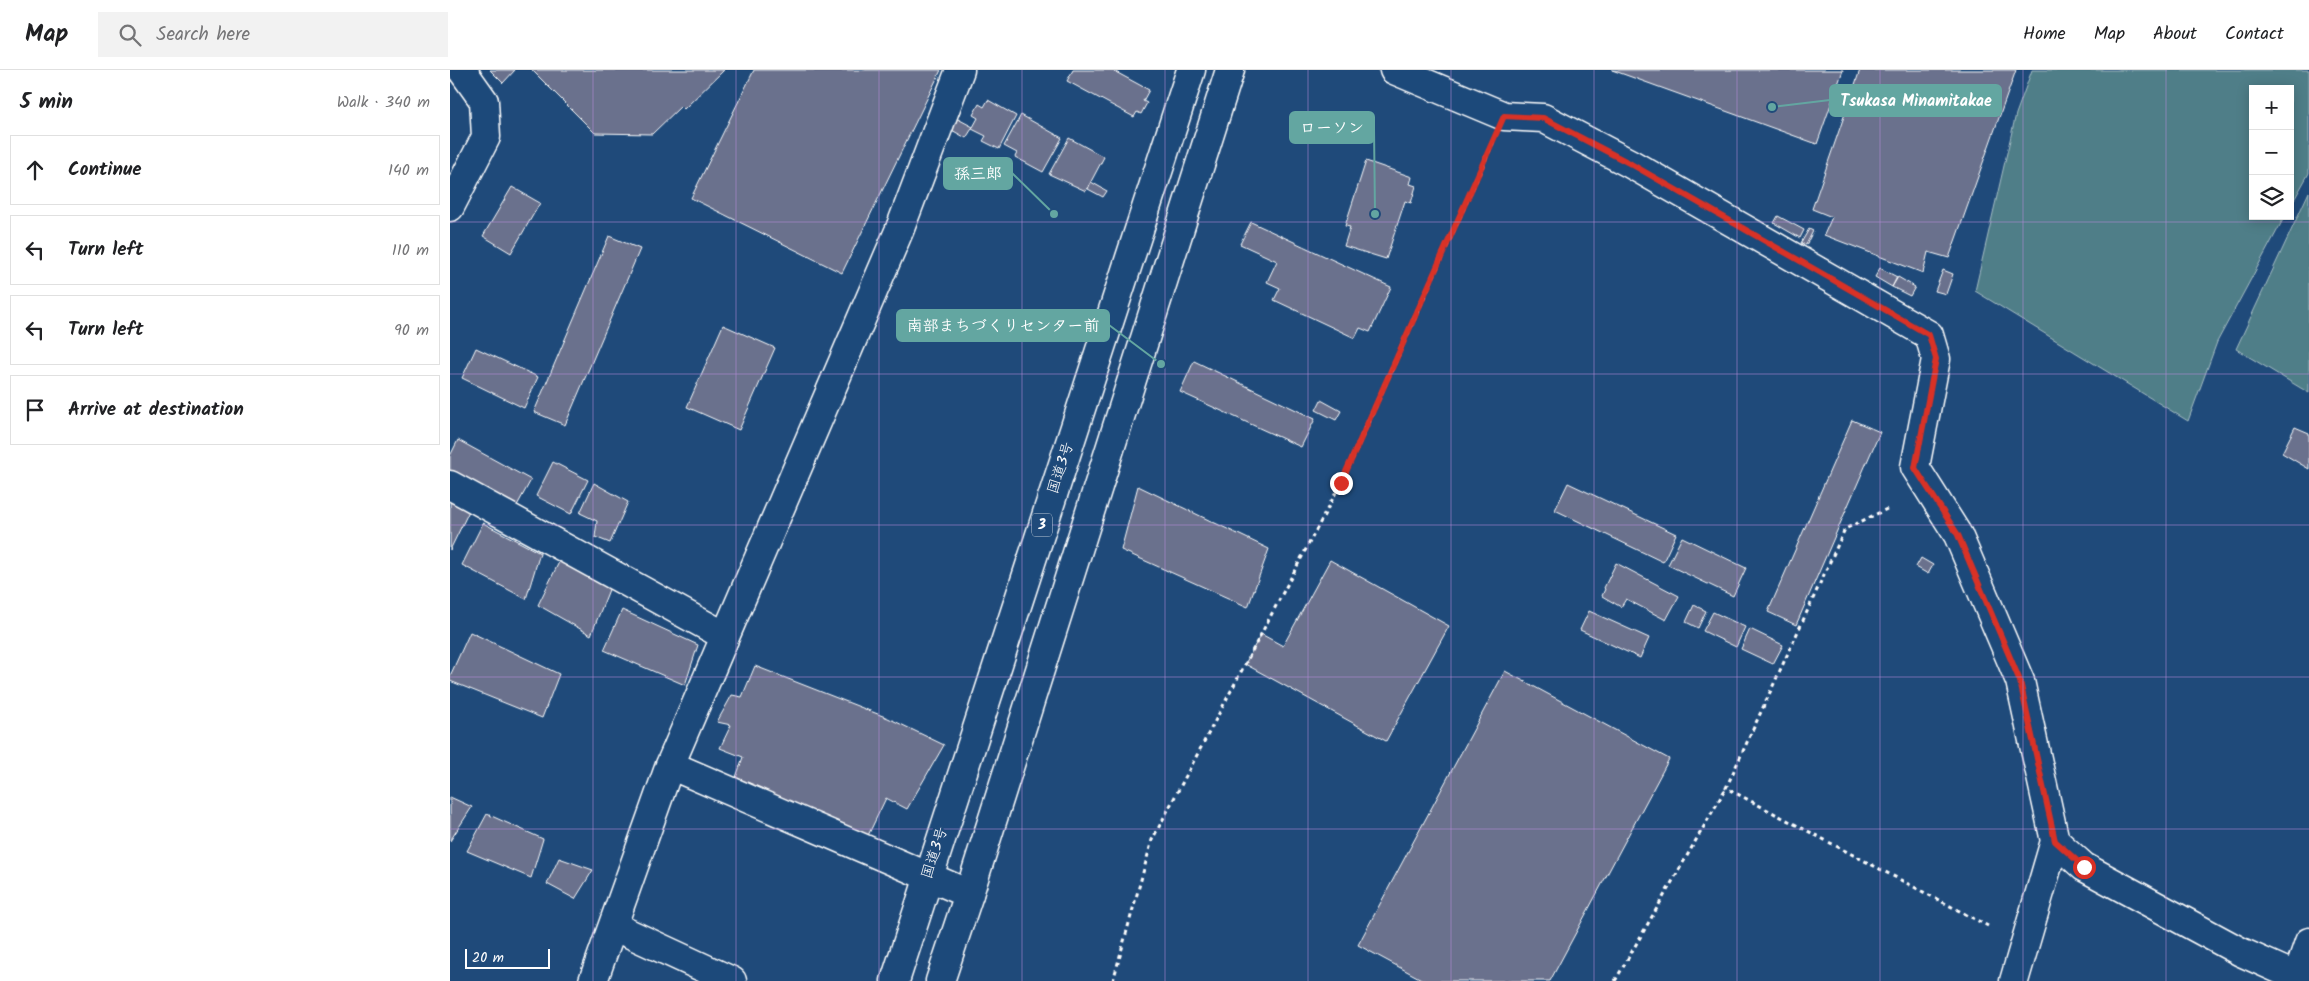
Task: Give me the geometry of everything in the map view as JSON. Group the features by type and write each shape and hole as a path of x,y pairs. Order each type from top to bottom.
{"main road":[{"path":"450,207 486,137 484,101 462,70"},
{"path":"593,981 670,765 899,231 960,70"},
{"name":"国道3号","path":"895,981 1191,70"},
{"path":"940,981 1230,70"},
{"path":"1394,70 1504,116 1543,118 1631,164 1929,335 1936,359 1915,468 1958,535 2020,681 2055,841 2014,981"},
{"path":"450,485 725,636"},
{"path":"670,765 969,894"},
{"path":"2055,841 2084,867 2241,952 2298,979 2309,942"},
{"path":"613,926 732,981"}],"path":[{"path":"1112,981 1152,840 1341,483 1504,116"},
{"path":"1615,981 1726,788 1845,529 1887,509"},
{"path":"1726,788 1988,926"}],"green space":[{"path":"2032,70 2309,70 2309,173 2294,200 2294,85 2249,85 2249,220 2283,220 2217,342 2188,421 1975,291 2016,114"},
{"path":"2309,192 2309,393 2236,349"}],"building":[{"path":"490,70 515,70 503,83"},
{"path":"532,70 724,70 684,109 681,106 652,134 595,133"},
{"path":"754,70 941,70 842,273 691,198"},
{"path":"1073,70 1112,70 1149,90 1143,101 1147,103 1141,114 1137,112 1134,117 1067,81"},
{"path":"1612,70 1843,70 1817,144"},
{"path":"1860,70 2016,70 1949,258 1928,252 1923,273 1824,235 1832,217 1812,209"},
{"path":"988,100 1016,116 999,149 983,141 986,136 972,129 978,118 973,115 979,104 984,107"},
{"path":"1021,115 1062,138 1043,172 1015,157 1017,153 1004,146"},
{"path":"956,118 973,127 966,138 950,129"},
{"path":"1069,138 1104,157 1086,191 1049,174"},
{"path":"1366,161 1412,177 1410,184 1416,186 1411,203 1405,201 1386,259 1344,246 1350,227 1345,226"},
{"path":"1091,182 1107,191 1103,197 1088,189"},
{"path":"512,187 540,203 511,253 483,236"},
{"path":"1778,216 1804,230 1800,238 1774,223"},
{"path":"1251,222 1391,287 1370,332 1360,328 1355,338 1274,300 1280,288 1267,282 1277,261 1240,244"},
{"path":"1809,229 1813,231 1806,245 1801,243"},
{"path":"609,236 640,249 565,425 534,412"},
{"path":"1880,268 1897,277 1892,287 1875,277"},
{"path":"1943,270 1953,274 1946,294 1935,291"},
{"path":"1898,277 1915,287 1910,296 1892,287"},
{"path":"723,325 775,348 739,430 687,407"},
{"path":"476,348 538,377 524,408 462,378"},
{"path":"1194,361 1315,419 1301,447 1180,392"},
{"path":"1321,400 1341,411 1336,420 1316,410"},
{"path":"1852,420 1880,432 1796,625 1768,612"},
{"path":"2295,427 2309,433 2309,469 2282,453"},
{"path":"458,440 531,480 514,511 450,477 450,456"},
{"path":"553,462 588,480 571,514 536,496"},
{"path":"594,483 628,502 610,543 595,537 597,521 580,513"},
{"path":"1568,483 1676,534 1663,562 1555,510"},
{"path":"1138,486 1269,549 1248,607 1121,550"},
{"path":"450,500 469,511 450,550"},
{"path":"483,523 540,553 526,599 462,565"},
{"path":"1682,537 1746,568 1733,596 1668,565"},
{"path":"562,556 612,582 591,635 538,605"},
{"path":"1921,558 1933,565 1928,574 1916,567"},
{"path":"1330,560 1449,626 1386,741 1245,664 1261,634 1283,646"},
{"path":"1616,563 1679,596 1666,620 1626,599 1621,607 1602,596"},
{"path":"1694,605 1706,611 1698,628 1686,622"},
{"path":"622,610 698,645 685,685 604,650"},
{"path":"1589,611 1649,638 1640,658 1580,630"},
{"path":"1713,612 1745,627 1736,647 1703,631"},
{"path":"1750,629 1783,645 1773,664 1741,649"},
{"path":"470,632 559,674 542,718 450,681 450,676"},
{"path":"755,666 888,718 944,745 907,809 886,798 862,848 731,792 743,757 720,748 731,725 717,722 732,695 742,697"},
{"path":"1505,671 1669,759 1550,981 1425,981 1358,945"},
{"path":"450,797 472,807 450,841"},
{"path":"487,814 543,839 531,878 467,851"},
{"path":"559,858 593,870 575,899 547,884"}],"place":[{"name":"Tsukasa Minamitakae","path":"1772,107"},
{"name":"孫三郎","path":"1054,214"},
{"name":"ローソン","path":"1375,214"},
{"name":"南部まちづくりセンター前","path":"1161,364"}],"route":[{"path":"1341,483 1504,116 1543,118 1631,164 1929,335 1936,359 1915,468 1958,535 2020,681 2055,841 2084,867"}]}
